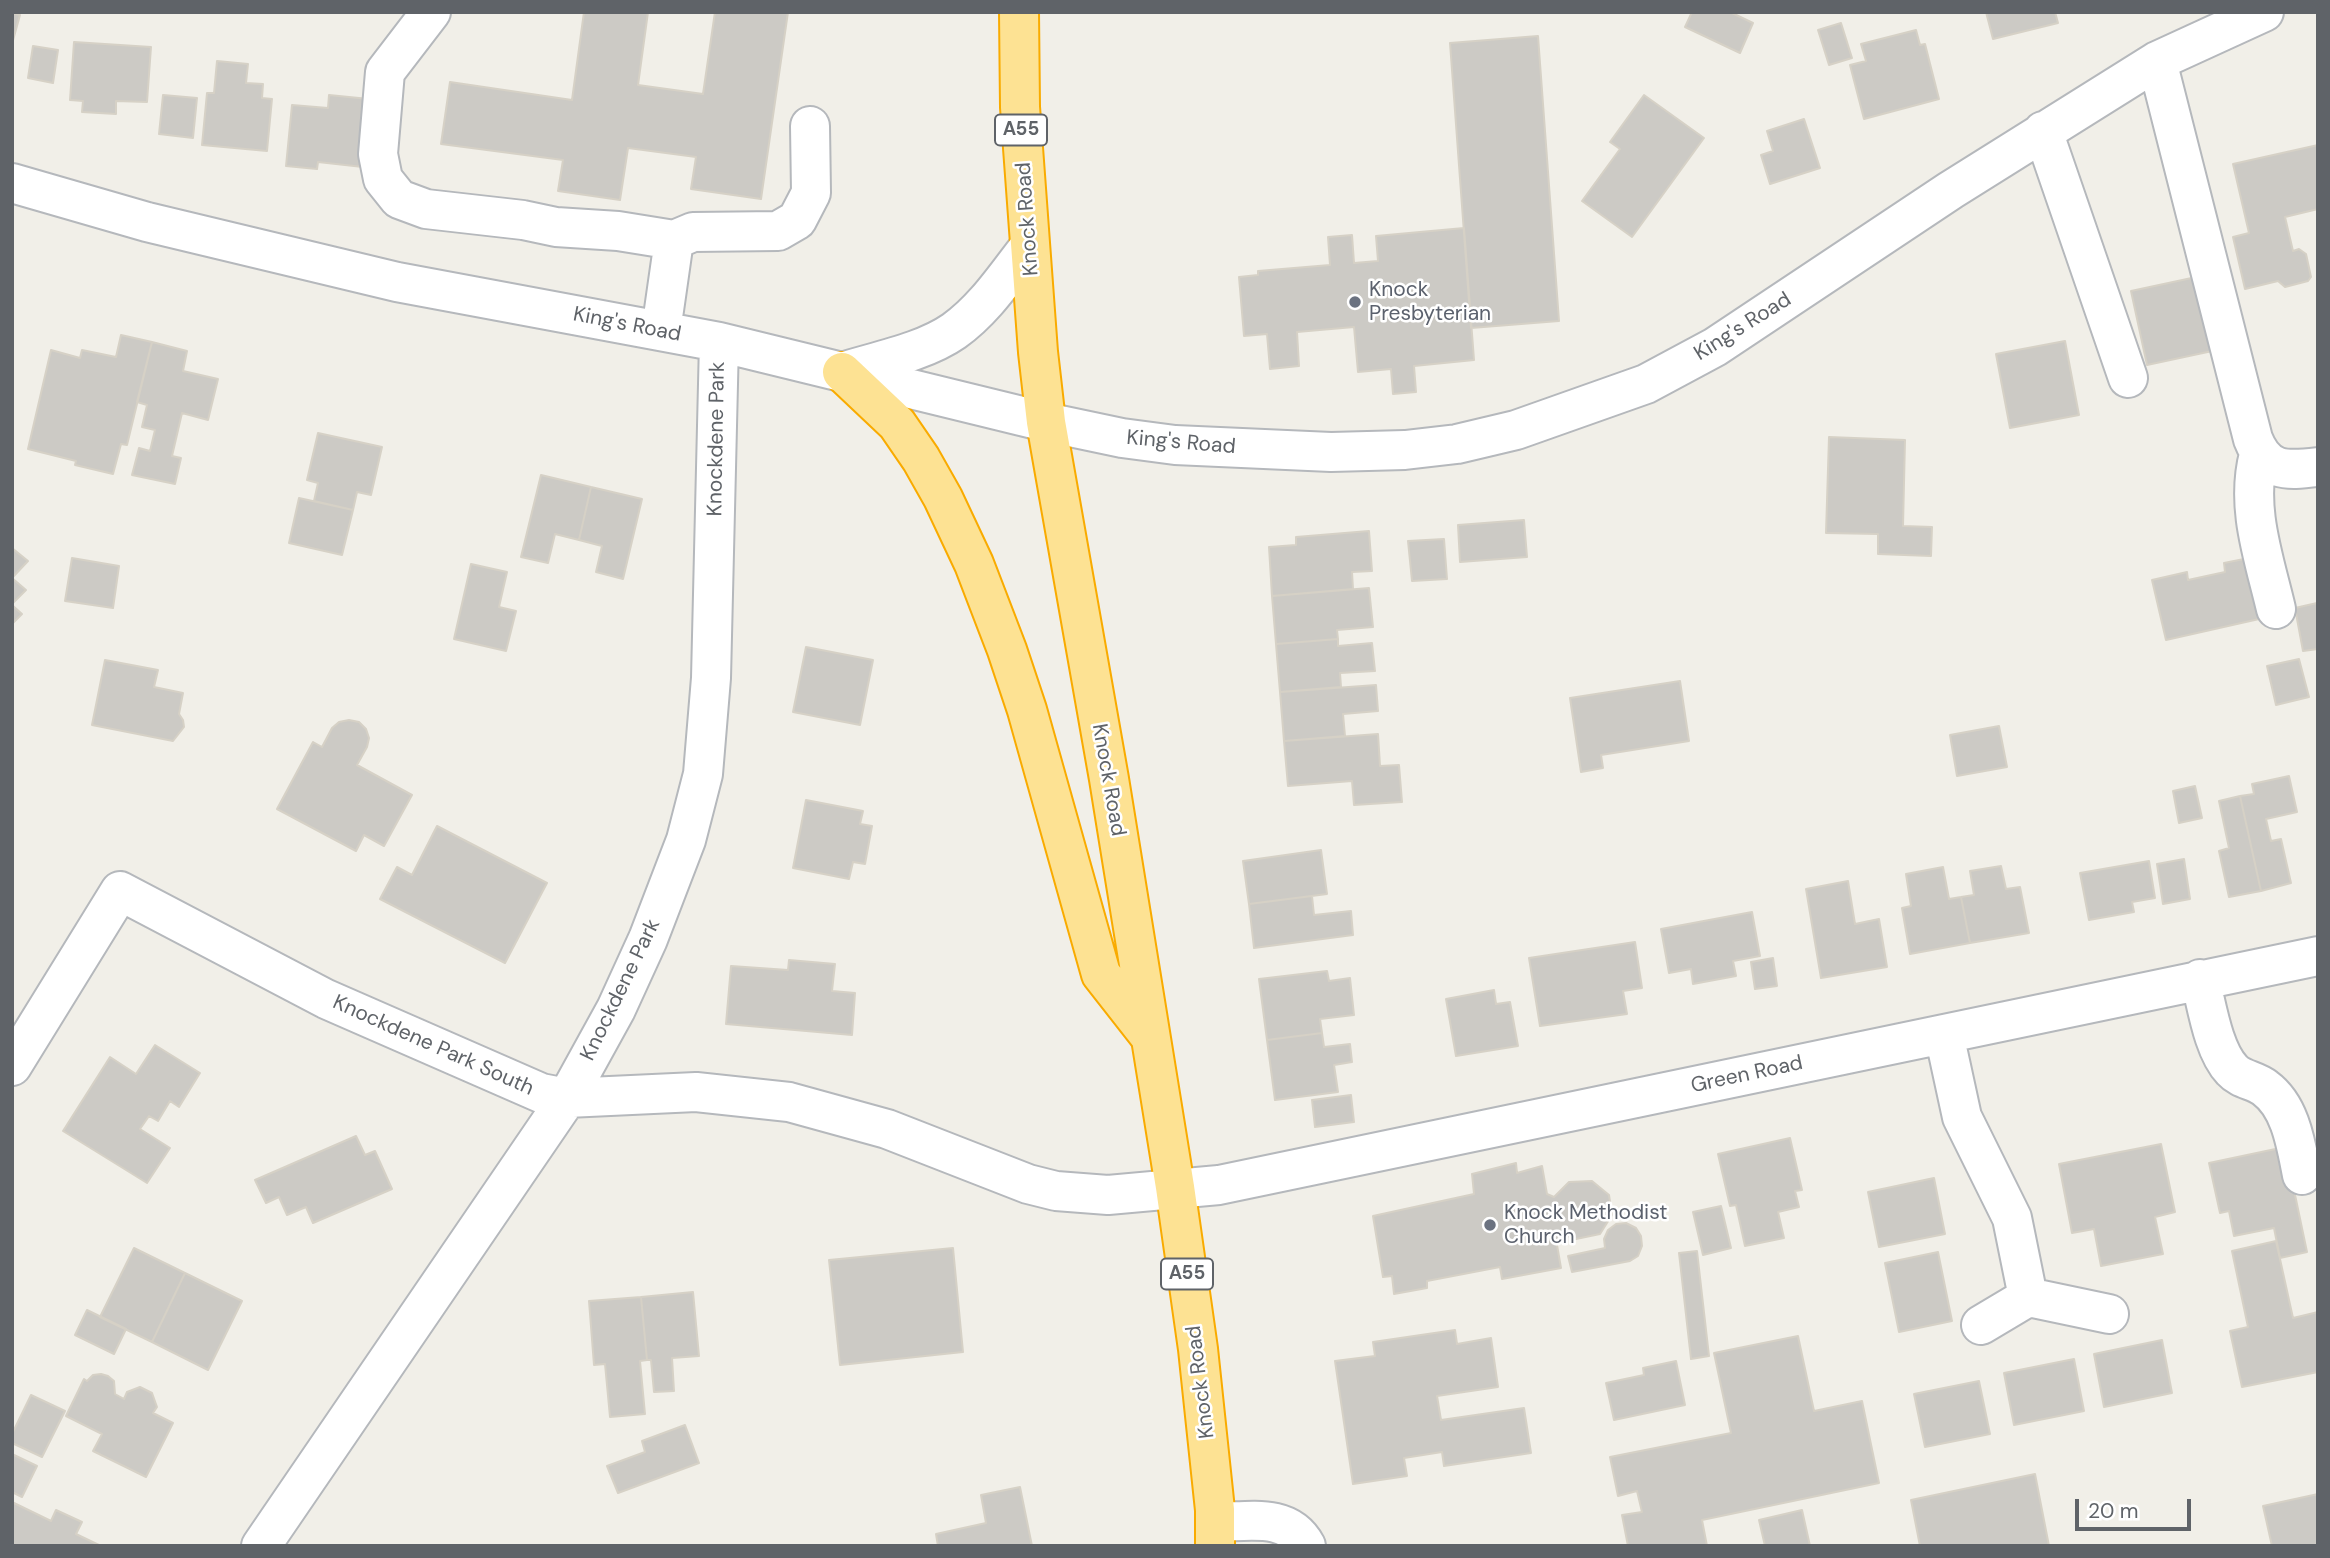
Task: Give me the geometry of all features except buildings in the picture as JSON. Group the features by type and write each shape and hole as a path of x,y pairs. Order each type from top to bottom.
{"highway":[{"name":"Knock Road","path":"1019,12 1020,107 1029,247 1046,422 1175,1187 1198,1349 1215,1534"},
{"path":"842,372 897,424 943,498 969,554 1007,650 1027,710 1101,974 1151,1038"}],"street":[{"path":"431,12 385,72 378,154 383,179 399,199 426,209 523,220 555,227 618,230 674,240 693,232 778,231 797,220 811,193 810,126"},
{"name":"King's Road","path":"12,183 147,222 397,282 719,342 1122,439 1175,445 1331,452 1405,450 1457,444 1516,430 1646,384 1715,347 2043,131 2157,61 2264,12"},
{"path":"2157,61 2259,454 2270,465 2280,468 2318,467"},
{"path":"2043,131 2128,378"},
{"path":"661,331 674,240"},
{"path":"842,372 931,344 953,331 984,304 1029,247"},
{"name":"Knockdene Park","path":"261,1546 567,1098 616,1009 648,939 686,840 703,774 711,678 719,342"},
{"path":"2259,454 2253,477 2255,524 2276,609"},
{"name":"Knockdene Park South","path":"12,1066 120,891 326,999 541,1093 567,1098 696,1092 789,1102 887,1129 1028,1184 1056,1191 1108,1195 1175,1187"},
{"name":"Green Road","path":"1175,1187 1219,1185 2318,956"},
{"path":"2200,979 2212,1029 2223,1058 2232,1071 2265,1088 2281,1107 2294,1131 2302,1175"},
{"path":"1944,1034 1962,1117 2011,1218 2028,1297"},
{"path":"1981,1325 2028,1297 2109,1314"},
{"path":"1215,1534 1277,1521 1290,1526 1300,1535 1306,1546"}],"place":[{"name":"Knock Presbyterian","path":"1355,302"},
{"name":"Knock Methodist Church","path":"1490,1225"}]}
